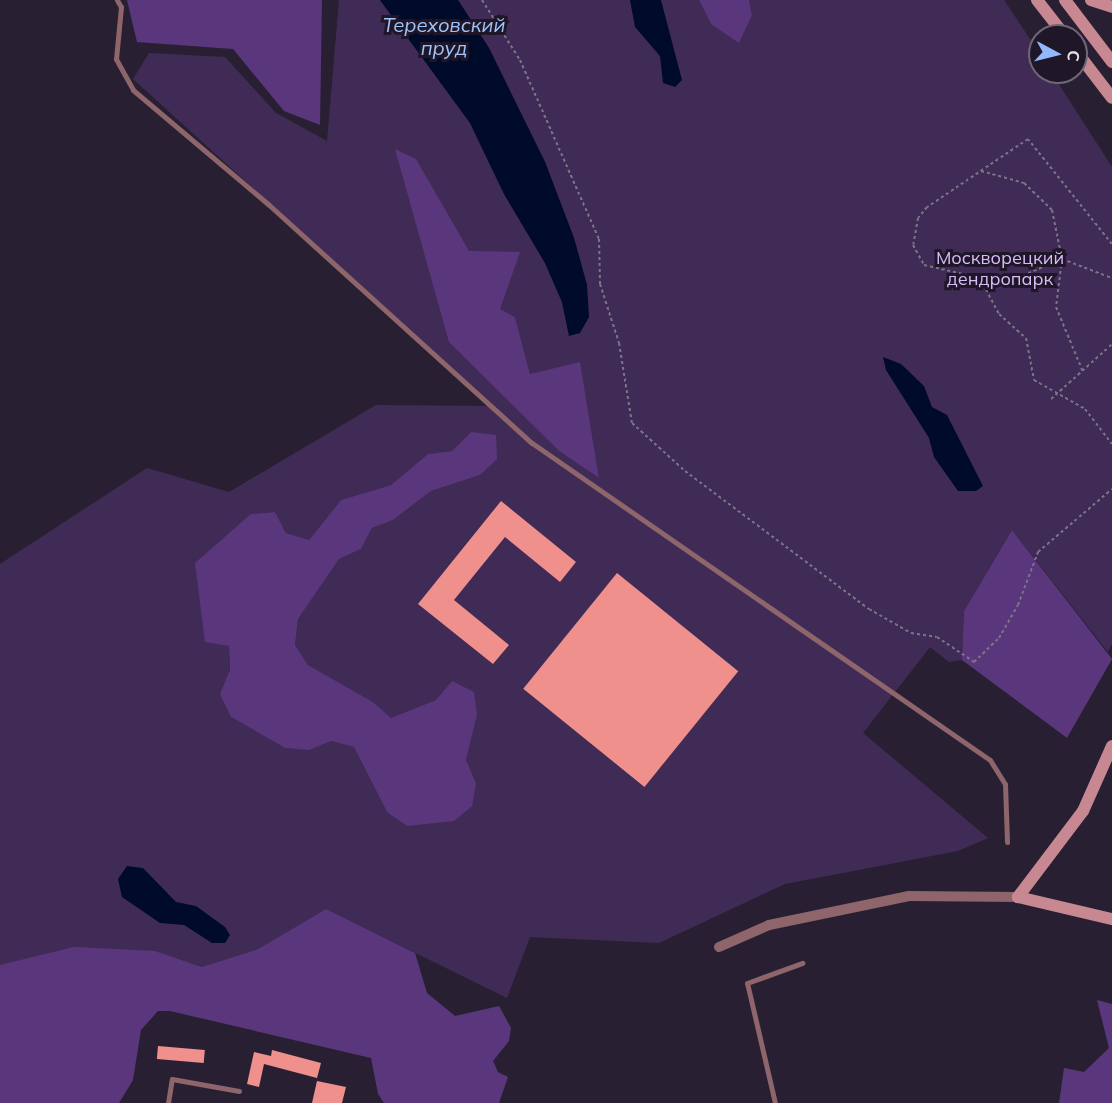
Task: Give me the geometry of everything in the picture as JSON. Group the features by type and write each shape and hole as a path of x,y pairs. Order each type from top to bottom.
{"street":[{"path":"1037,0 1056,24"},
{"path":"1065,0 1112,62"},
{"path":"1091,0 1112,7"},
{"path":"1088,67 1112,98"},
{"path":"1018,897 1083,811 1110,751 1112,740"},
{"path":"719,947 769,925 909,896 1018,897 1112,919"}],"lane":[{"path":"117,0 121,7 116,59 133,90 268,204 532,443 990,760 1005,784 1007,842"},
{"path":"775,1103 747,983 802,963"},
{"path":"168,1103 172,1079 239,1091"}],"path":[{"path":"482,0 519,60 599,239 600,285 619,343 632,423 685,471 869,609 911,633 937,637 974,662 999,638 1013,614 1038,552 1112,489"},
{"path":"1112,244 1028,139 927,207 918,218 913,245 924,265 972,276 983,284 999,314 1026,338 1034,380 1056,395 1085,409 1112,444"},
{"path":"981,171 1024,183 1052,210 1062,259 1056,307 1083,372"},
{"path":"983,284 1017,278 1062,259 1112,278"},
{"path":"1051,399 1112,344"}],"green space":[{"name":"Москворецкий дендропарк","path":"339,0 380,0 470,123 504,194 545,263 562,302 569,335 587,285 574,238 545,162 489,48 458,0 699,0 711,24 752,15 749,0 1004,0 1028,36 1028,84 1059,84 1112,167 1112,644 1108,652 1012,530 964,611 962,660 949,662 930,647 863,733 988,838 958,851 785,884 659,943 530,937 507,998 326,909 258,949 202,967 154,951 0,965 0,564 147,468 229,492 376,405 493,406 133,79 149,53 225,57 276,113 327,141","holes":["416,159 500,309 515,317 530,374 580,363 599,478 559,451 450,342","471,432 480,475 431,491 393,520 372,528 361,549 339,559 298,619 295,645 308,665 373,702 391,718 436,700 452,681 477,715 466,760 476,783 387,812 354,747 331,741 309,749 285,748 231,717 229,645 251,514 275,512 286,533 309,540 341,500 391,485 428,454 452,451"]}],"shaded area":[{"path":"127,0 322,0 320,125 284,111 233,49 137,42"},
{"path":"699,0 749,0 752,15 739,43 711,24"},
{"path":"395,149 416,159 469,251 520,252 500,309 515,317 530,374 580,362 599,478 559,451 449,342"},
{"path":"471,432 496,435 497,459 480,475 431,491 393,520 372,528 361,549 339,559 298,619 295,645 308,665 373,702 391,718 436,700 452,681 474,692 477,715 466,760 476,783 472,806 454,821 407,826 387,812 354,747 331,741 309,750 285,748 231,717 220,694 230,670 229,646 205,642 195,563 251,514 275,512 286,533 309,540 341,500 391,485 428,454 452,451"},
{"path":"1012,530 1112,659 1067,738 962,660 964,611"},
{"path":"326,909 415,953 427,993 455,1016 499,1006 511,1028 509,1041 493,1061 498,1072 508,1077 499,1103 384,1103 378,1094 371,1058 170,1011 158,1011 141,1030 133,1080 119,1103 0,1103 0,965 74,947 155,951 202,967 258,949"},
{"path":"1097,1000 1112,1004 1112,1103 1059,1103 1064,1068 1084,1072 1109,1048"}],"water":[{"name":"Тереховский пруд","path":"380,0 458,0 489,48 545,162 574,238 587,285 589,317 580,333 569,336 562,302 545,263 504,194 470,123"},
{"path":"630,0 661,0 682,80 675,87 663,83 660,56 635,27"},
{"path":"883,357 901,364 924,386 932,407 947,415 983,486 976,491 958,491 934,457 929,438 886,370"},
{"path":"127,866 143,868 176,902 196,906 225,927 230,935 225,943 212,943 184,925 160,923 122,897 118,879"}],"building":[{"path":"501,501 576,562 560,582 505,537 454,600 509,645 493,664 418,604"},
{"path":"617,573 738,671 644,787 523,689"},
{"path":"158,1046 205,1050 204,1063 157,1059"},
{"path":"272,1050 321,1063 317,1078 264,1064 259,1087 247,1084 254,1052 271,1056"},
{"path":"317,1081 346,1087 342,1103 312,1103"}]}
